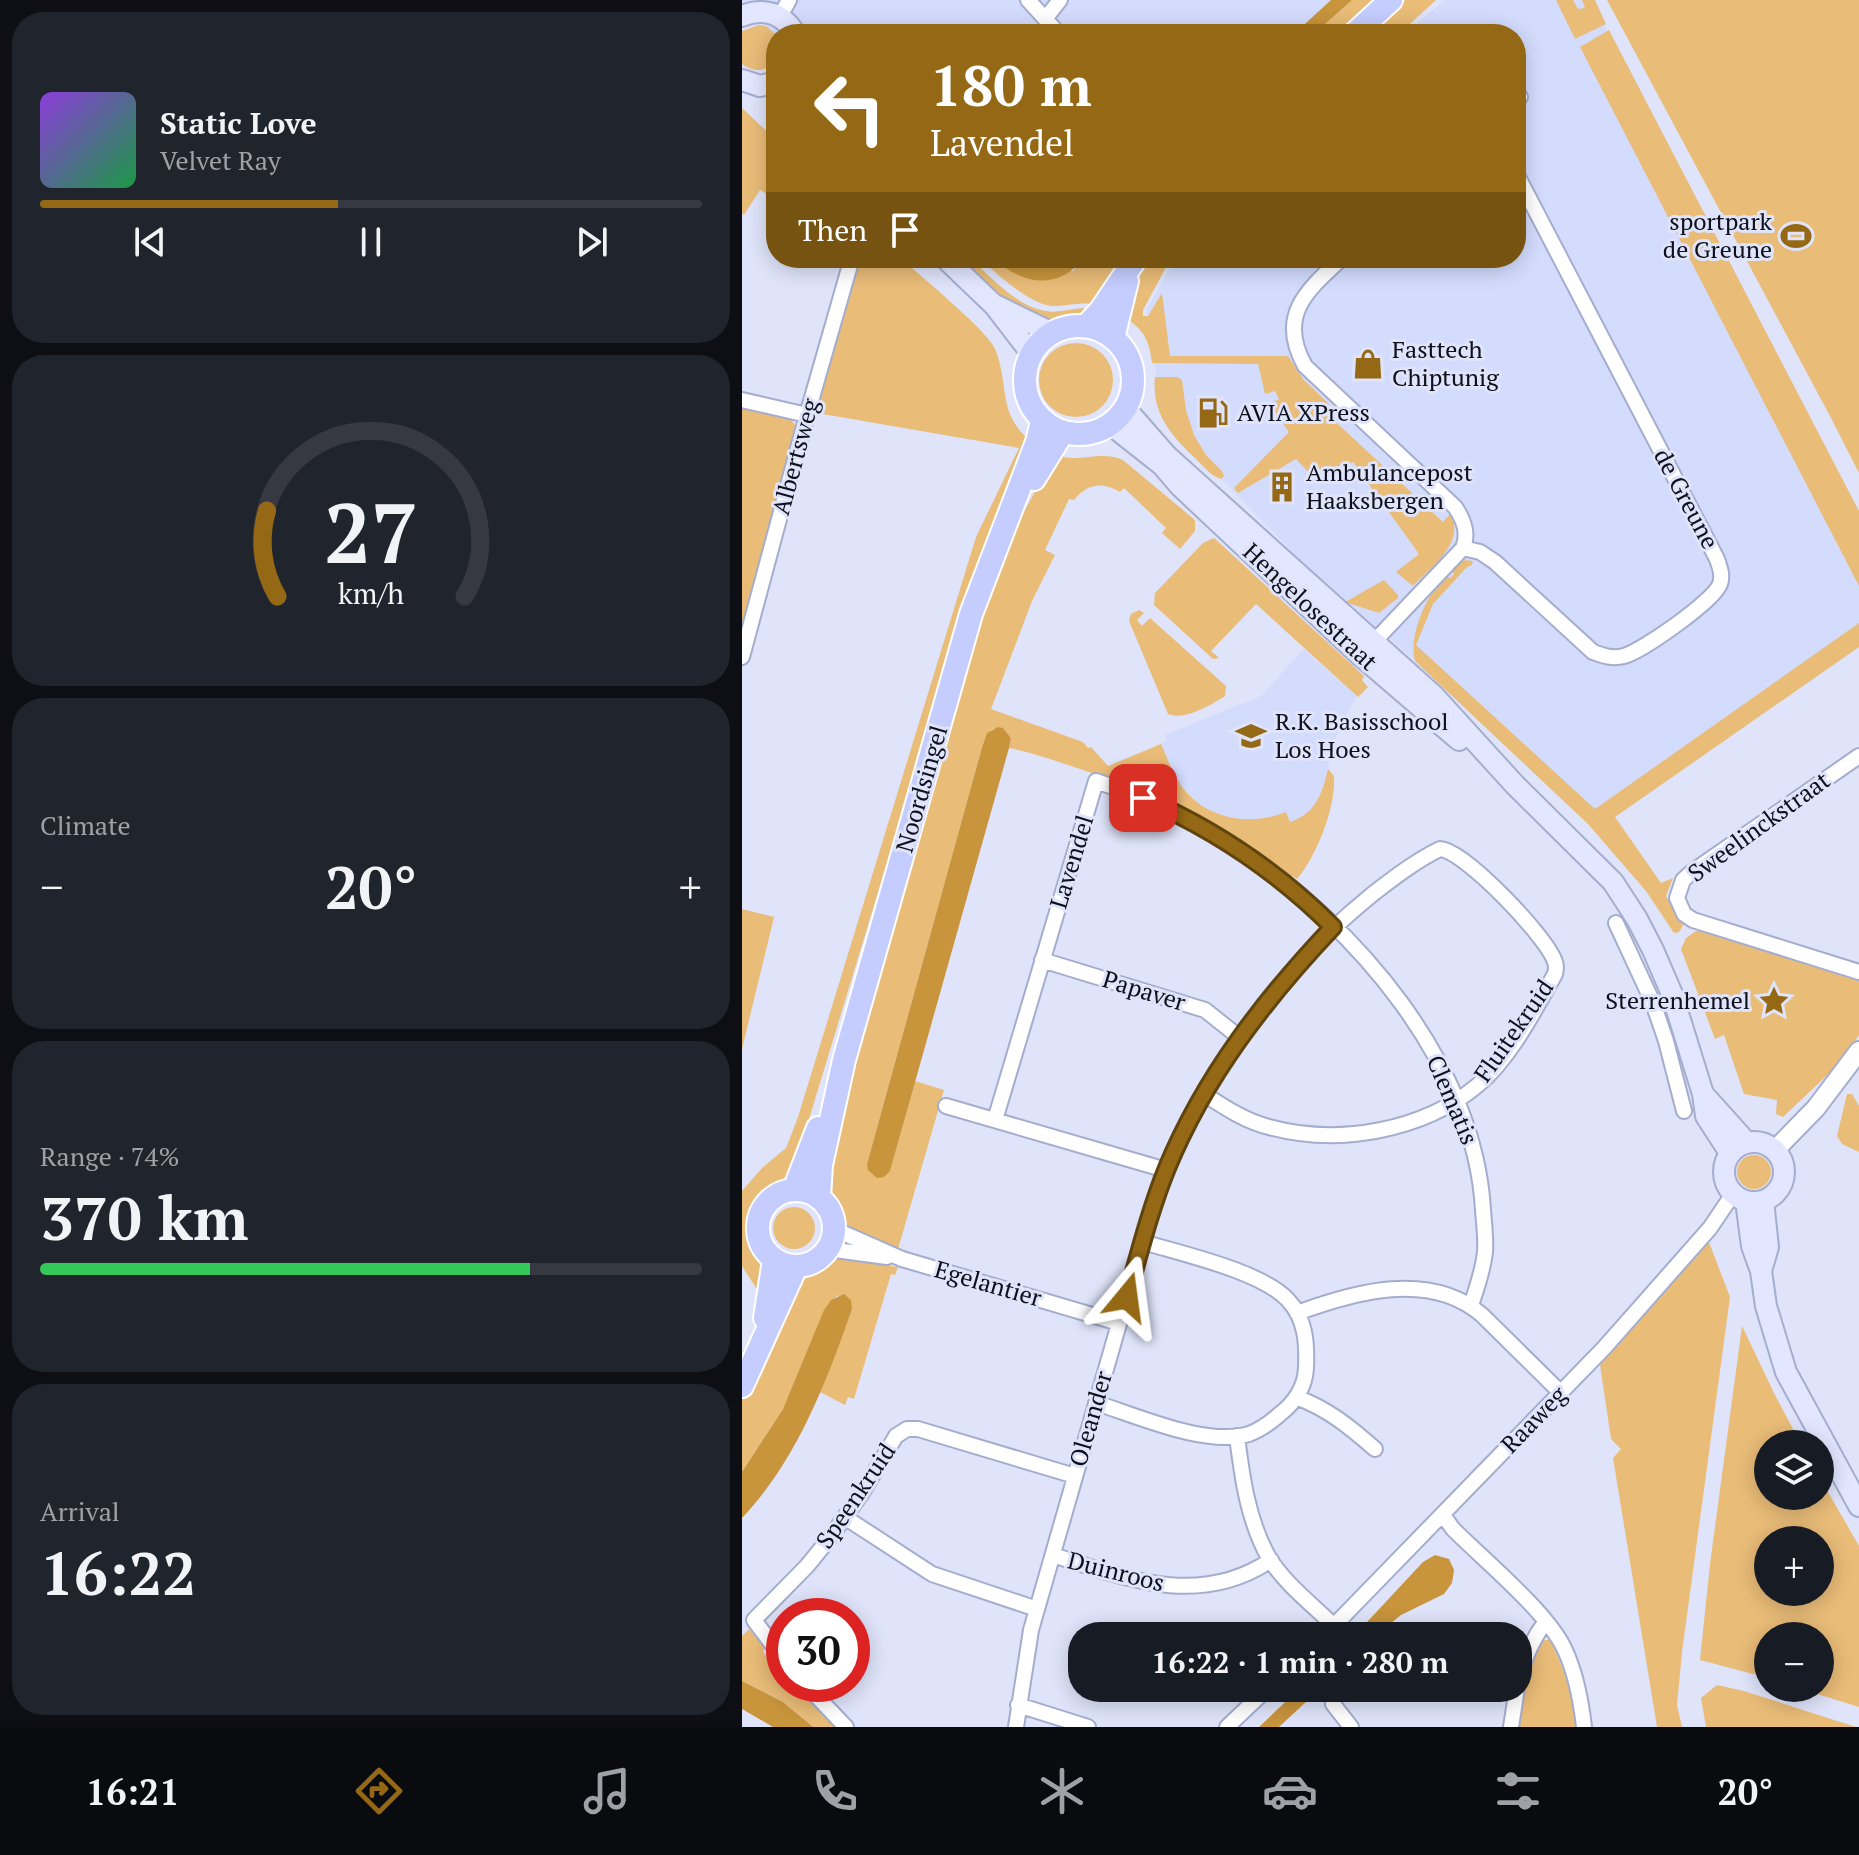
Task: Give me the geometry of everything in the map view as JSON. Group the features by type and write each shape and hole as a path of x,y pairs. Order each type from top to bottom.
{"main road":[{"path":"1365,24 1391,0"},
{"path":"742,16 784,8"},
{"path":"742,80 766,86"},
{"path":"955,268 994,305 1031,353"},
{"path":"1086,326 1129,268"},
{"path":"1113,338 1131,268"},
{"path":"994,305 1052,333"},
{"path":"1070,326 1086,326 1113,338 1125,351 1132,370 1132,390 1118,416 1084,434 1063,432 1042,421 1031,406 1025,389 1025,370 1031,353 1052,333 1070,326"},
{"name":"Hengelosestraat","path":"1118,416 1167,456 1515,785 1613,882 1637,919 1672,994 1703,1094 1706,1116 1739,1148"},
{"name":"Noordsingel","path":"819,1198 821,1165 844,1060 971,614 1008,521 1042,421"},
{"name":"Noordsingel","path":"1008,521 1063,432"},
{"name":"Noordsingel","path":"794,1190 844,1060"},
{"path":"1747,1199 1777,1192 1782,1182 1783,1165 1775,1150 1762,1143 1739,1148 1723,1172 1725,1182 1747,1199 1768,1247 1761,1271 1773,1336 1786,1372 1859,1506"},
{"path":"783,1192 807,1192 819,1198 828,1208 831,1239 818,1260 796,1267 774,1260 763,1249 758,1236 762,1210 783,1192"},
{"path":"755,1361 768,1306 774,1260"},
{"path":"742,1386 796,1267"}],"street":[{"path":"1028,0 1050,24"},
{"path":"1045,19 1060,0"},
{"name":"de Greune","path":"1463,548 1480,552 1495,562 1593,652 1609,658 1635,652 1709,600 1719,587 1722,575 1710,546 1526,192"},
{"name":"Albertsweg","path":"742,657 849,268"},
{"path":"1331,268 1316,282 1295,314 1292,333 1296,349 1305,366 1455,507 1464,520 1466,540 1463,548 1368,649"},
{"path":"742,400 807,415"},
{"name":"Sweelinckstraat","path":"1859,756 1692,872 1683,880 1677,898 1684,914 1693,920 1859,972"},
{"name":"Lavendel","path":"995,1120 1096,781 1166,808 1221,838 1267,869 1333,927"},
{"name":"Fluitekruid","path":"1333,927 1421,860 1440,849 1449,849 1491,884 1550,952 1556,966 1555,974 1540,1001 1494,1068 1456,1101"},
{"path":"1616,923 1653,1003 1684,1111"},
{"name":"Oleander","path":"1016,1727 1037,1609 1166,1170 1204,1094 1239,1037 1333,927"},
{"name":"Clematis","path":"1333,927 1394,993 1428,1045 1470,1134 1482,1191 1485,1250 1471,1305"},
{"path":"1633,961 1653,950"},
{"name":"Papaver","path":"1042,960 1205,1010 1239,1037"},
{"path":"1775,1150 1816,1108 1859,1051"},
{"path":"1677,1083 1688,1091 1703,1094"},
{"path":"1204,1094 1258,1123 1290,1132 1322,1135 1368,1132 1420,1118 1456,1101"},
{"path":"946,1106 1166,1170"},
{"name":"Raaweg","path":"1338,1622 1604,1348 1710,1228 1747,1199"},
{"name":"Egelantier","path":"831,1239 1119,1323"},
{"name":"Egelantier","path":"831,1239 902,1259"},
{"path":"1096,1403 1196,1433 1237,1436 1265,1426 1291,1405 1305,1375 1305,1331 1289,1300 1275,1289 1230,1269 1143,1242"},
{"path":"1297,1313 1370,1291 1397,1288 1428,1292 1471,1305 1560,1392"},
{"path":"1296,1397 1345,1422 1375,1449"},
{"name":"Speenkruid","path":"776,1598 807,1566 846,1518 887,1446 907,1429 918,1429 1075,1476"},
{"path":"1237,1436 1248,1502 1259,1538 1271,1560 1322,1622"},
{"path":"1443,1515 1453,1529 1546,1621 1563,1646 1582,1702 1584,1727"},
{"path":"846,1518 932,1574 1037,1609"},
{"name":"Duinroos","path":"1053,1555 1144,1583 1173,1586 1207,1586 1235,1580 1271,1560"},
{"name":"Speenkruid","path":"766,1608 754,1620 766,1636"},
{"path":"1532,1641 1546,1621"},
{"path":"822,1702 846,1727"},
{"path":"1227,1727 1253,1702"},
{"path":"1511,1727 1515,1702"},
{"path":"1333,1704 1351,1727"},
{"path":"1018,1705 1088,1727"}],"shaded area":[{"path":"742,0 1341,0 1315,24 766,24 766,27 742,7"},
{"path":"1331,0 1352,0 1325,24 1305,24"},
{"path":"1352,0 1378,0 1351,24 1325,24"},
{"path":"1405,0 1436,0 1410,24 1378,24"},
{"path":"1444,0 1592,0 1859,538 1859,631 1593,817 1298,558 1162,418 1147,309 1170,268 1526,268 1526,24 1416,24"},
{"path":"1556,0 1573,0 1578,9 1585,8 1582,0 1595,0 1606,24 1575,39"},
{"name":"sportpark de Greune","path":"1607,0 1859,0 1859,473 1830,416"},
{"path":"759,25 766,26 766,68 755,70 742,64 742,31"},
{"path":"1609,30 1859,511 1859,586 1580,47"},
{"path":"742,108 766,131 766,193 760,190 744,215"},
{"path":"855,268 912,268 990,341 999,362 1009,411 1022,433 1034,443 982,551 791,1178 786,1187 774,1193 757,1209 753,1223 758,1249 768,1269 760,1294 742,1266 742,1191 762,1168 786,1148 798,1117 976,537 1019,448 817,413"},
{"path":"968,268 981,268 1005,290 1035,308 1052,312 1090,309 1076,322 1059,325 1026,315 996,294"},
{"path":"990,268 1073,271 1076,268 1119,268 1097,305 1044,304"},
{"path":"1006,268 1074,268 1051,280 1016,274"},
{"path":"1142,268 1166,268 1143,310 1143,316 1148,316 1162,293 1170,356 1288,356 1303,379 1329,404 1323,410 1443,522 1451,513 1454,535 1444,554 1413,586 1396,572 1419,554 1353,462 1318,482 1296,459 1238,493 1234,488 1289,432 1269,404 1279,399 1275,391 1265,394 1258,364 1152,363 1144,336 1124,318"},
{"path":"1076,343 1090,346 1102,354 1110,366 1113,380 1110,394 1102,406 1090,414 1076,417 1062,414 1050,406 1042,394 1039,380 1042,366 1050,354 1062,346"},
{"path":"1155,377 1177,377 1182,380 1186,410 1194,435 1206,455 1222,471 1224,476 1221,479 1211,473 1171,432 1156,401"},
{"path":"742,405 787,415 796,426 742,635"},
{"path":"1056,454 1072,458 1105,456 1123,460 1195,520 1195,531 1180,549 1162,533 1166,528 1124,488 1120,492 1107,486 1095,486 1084,490 1074,500 1069,499 1045,550 1055,555 1032,601 991,709 1083,742 1108,766 1161,744 1177,779 1190,796 1201,805 1228,817 1257,819 1286,812 1290,822 1299,818 1316,802 1328,769 1334,776 1332,802 1312,857 1297,879 1293,876 1290,879 1240,843 1188,813 1104,777 1009,748 1011,738 1003,728 992,729 981,751 867,1164 890,1171 915,1081 944,1090 898,1249 851,1230 838,1219 824,1195 829,1155 971,636 1013,531"},
{"path":"1214,538 1364,676 1362,680 1368,687 1358,697 1256,604 1211,651 1219,658 1213,659 1154,605 1155,593 1203,543"},
{"path":"1465,560 1473,561 1472,565 1433,604 1416,645 1595,809 1859,623 1859,647 1615,817 1661,883 1673,878 1666,896 1684,924 1679,932 1674,933 1646,891 1588,824 1415,661 1414,640 1431,594 1444,575 1450,578 1454,574 1450,570"},
{"path":"1384,580 1398,598 1379,613 1345,602"},
{"path":"1139,610 1144,613 1137,620 1142,626 1150,618 1226,686 1225,696 1189,714 1168,714 1129,621 1131,614"},
{"name":"R.K. Basisschool Los Hoes","path":"1304,649 1356,696 1336,737 1323,791 1316,804 1303,817 1290,822 1286,813 1263,819 1239,820 1200,805 1180,785 1174,773 1161,744 1167,741 1165,735 1261,696"},
{"path":"998,727 1003,728 1011,738 1009,748 890,1171 884,1177 877,1178 868,1170 867,1164 981,751 987,733"},
{"path":"742,909 774,917 742,1049"},
{"path":"1696,931 1720,934 1859,980 1859,1035 1840,1063 1783,1117 1776,1114 1777,1100 1744,1094 1724,1035 1715,1039 1681,949 1686,938"},
{"path":"1847,1094 1852,1094 1859,1106 1859,1152 1842,1144 1837,1136"},
{"path":"1754,1155 1766,1160 1771,1172 1766,1184 1754,1189 1742,1184 1737,1172 1742,1160"},
{"path":"794,1207 809,1213 815,1228 809,1243 794,1249 779,1243 773,1228 779,1213"},
{"path":"1707,1237 1730,1297 1682,1652 1677,1705 1682,1727 1657,1727 1613,1458 1621,1449 1611,1439 1600,1365"},
{"path":"829,1259 898,1267 895,1275 891,1274 854,1399 848,1397 845,1405 820,1392 852,1309 838,1295 828,1304 783,1409 742,1472 742,1400 802,1273"},
{"path":"844,1294 851,1300 852,1309 808,1420 779,1471 742,1518 742,1472 783,1409 824,1310 831,1300"},
{"path":"1742,1326 1794,1430 1754,1430 1754,1510 1834,1510 1834,1502 1859,1546 1859,1707 1834,1699 1834,1622 1754,1622 1754,1674 1700,1660"},
{"path":"1435,1555 1449,1559 1454,1570 1452,1583 1444,1594 1392,1622 1367,1622 1423,1562"},
{"path":"749,1629 765,1646 766,1693 742,1681 742,1636"},
{"path":"1542,1640 1550,1640 1571,1693 1576,1727 1517,1727 1522,1702 1532,1702 1534,1646"},
{"path":"742,1681 766,1693 766,1702 783,1702 813,1727 773,1727 742,1709"},
{"path":"1717,1685 1754,1694 1754,1702 1778,1702 1856,1727 1706,1727 1701,1698"},
{"path":"783,1702 813,1702 836,1727 813,1727"},
{"path":"1285,1702 1306,1702 1279,1727 1259,1727"}],"place":[{"name":"sportpark de Greune","path":"1796,236"},
{"name":"Fasttech Chiptunig","path":"1368,364"},
{"name":"AVIA XPress","path":"1213,413"},
{"name":"Ambulancepost Haaksbergen","path":"1282,487"},
{"name":"R.K. Basisschool Los Hoes","path":"1251,736"},
{"name":"Sterrenhemel","path":"1774,1001"}],"route":[{"path":"1127,1297 1166,1170 1204,1094 1239,1037 1333,927 1302,897 1242,851 1188,819 1143,798"}]}
